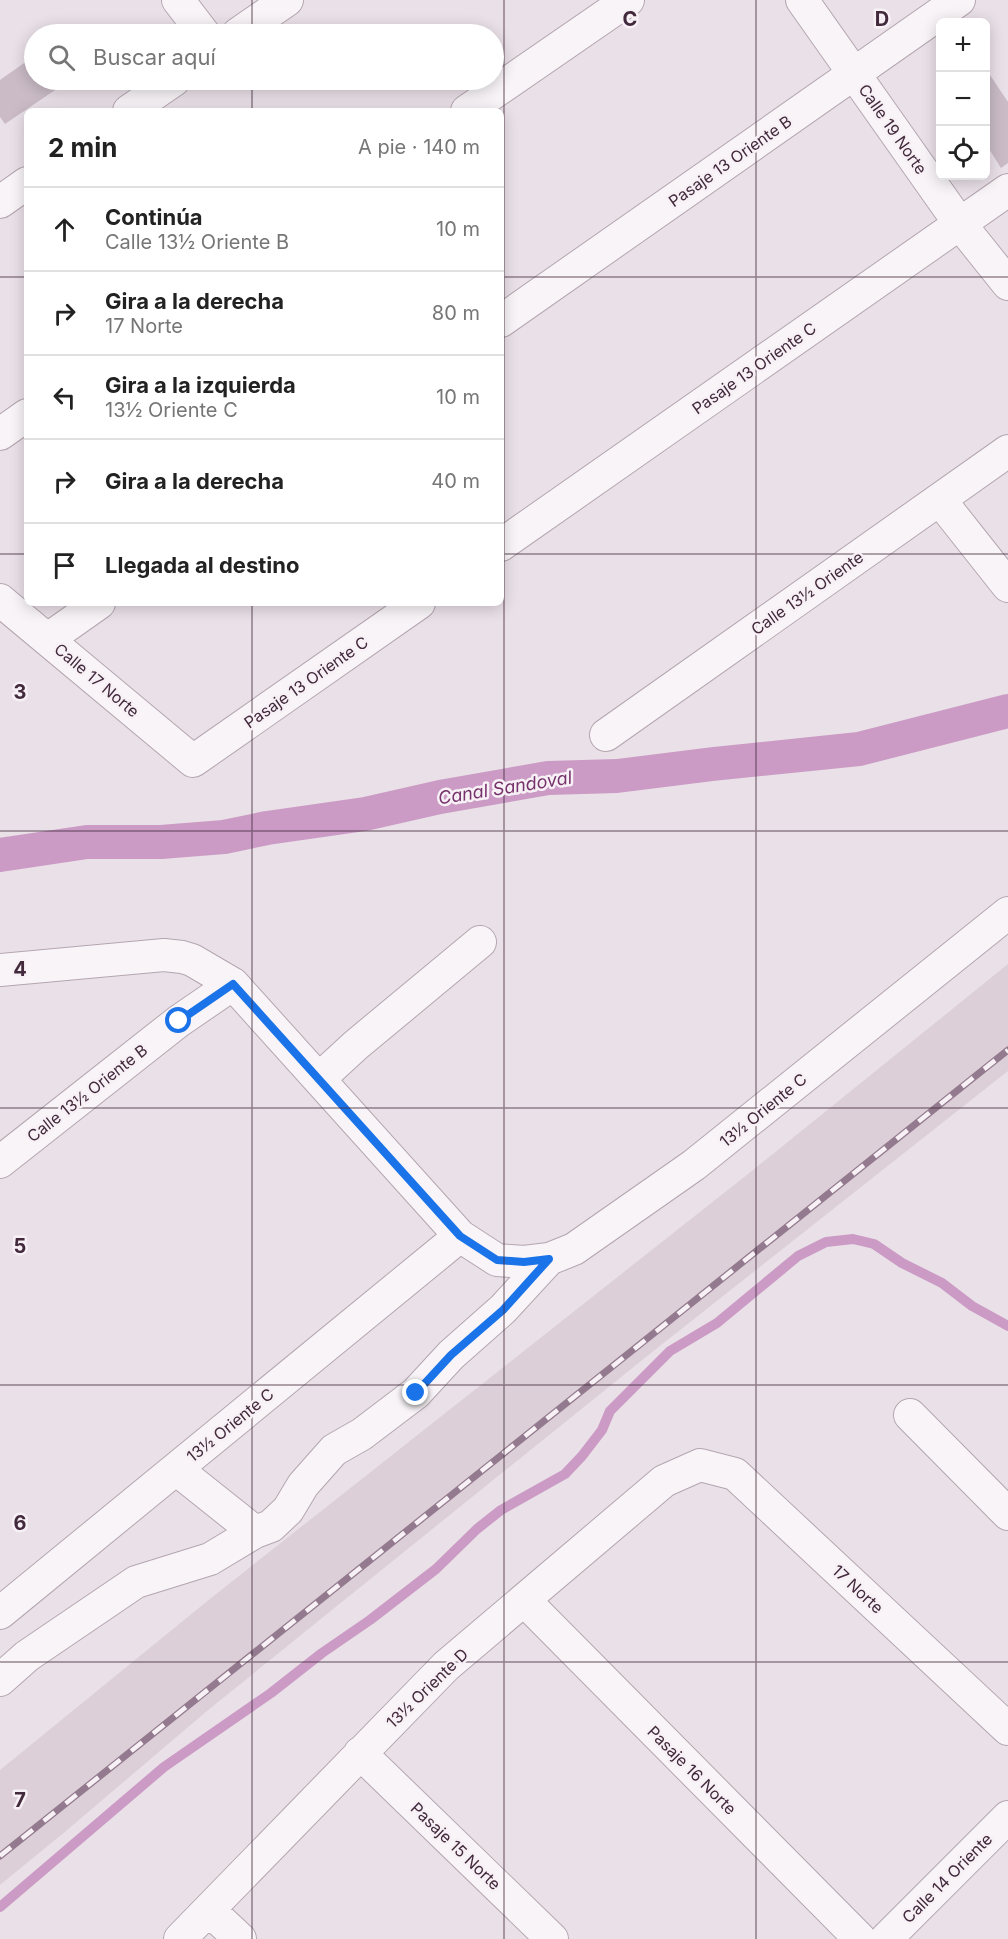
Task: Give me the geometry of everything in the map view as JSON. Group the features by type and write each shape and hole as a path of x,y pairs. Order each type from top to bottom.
{"street":[{"path":"178,0 196,24"},
{"path":"252,24 287,0"},
{"path":"504,85 628,0"},
{"name":"Calle 19 Norte","path":"802,0 960,224 1008,284"},
{"name":"Pasaje 13 Oriente B","path":"504,319 960,0"},
{"path":"133,108 159,90"},
{"path":"471,108 497,90"},
{"path":"0,202 24,185"},
{"name":"Pasaje 13 Oriente C","path":"504,543 1008,190"},
{"path":"0,434 24,417"},
{"name":"Calle 13½ Oriente","path":"606,735 1008,452"},
{"path":"940,500 1008,586"},
{"path":"48,639 95,606"},
{"name":"Pasaje 13 Oriente C","path":"193,761 415,606"},
{"name":"Calle 17 Norte","path":"5,613 48,639 193,761"},
{"name":"13½ Oriente C","path":"0,1613 460,1236 497,1260 524,1262 549,1259 574,1249 694,1165 1008,914"},
{"path":"319,1079 356,1045 480,942"},
{"path":"0,969 164,955 192,960 233,984 460,1236"},
{"name":"Calle 13½ Oriente B","path":"0,1162 179,1021 233,984"},
{"path":"0,1680 27,1656 136,1582 210,1559 255,1532 271,1526 288,1510 303,1485 334,1450 362,1434 416,1393 451,1355 503,1310 549,1259"},
{"path":"910,1415 1008,1514"},
{"name":"13½ Oriente D","path":"180,1939 446,1666 664,1481 700,1465"},
{"name":"17 Norte","path":"700,1465 735,1474 1008,1729"},
{"path":"176,1469 255,1532"},
{"name":"Pasaje 16 Norte","path":"524,1600 860,1939"},
{"name":"Pasaje 15 Norte","path":"360,1753 552,1939"},
{"name":"Calle 14 Oriente","path":"886,1939 1008,1816"},
{"path":"209,1910 240,1939"}],"shaded area":[{"path":"1008,964 1008,1071 651,1353 327,1614 207,1711 0,1885 0,1770 211,1598 753,1170"}],"building":[{"path":"24,63 24,90 55,90 29,108 24,108 24,111 5,124 0,117 0,80"},
{"path":"990,75 1008,102 1008,163 1001,168 990,150"}],"waterway":[{"name":"Canal Sandoval","path":"0,855 87,842 161,842 224,837 267,828 365,814 440,797 548,778 617,776 859,749 1008,711"},
{"path":"0,1907 164,1767 271,1693 322,1653 370,1620 436,1569 477,1529 501,1510 565,1474 602,1430 610,1411 670,1351 717,1323 798,1256 826,1242 853,1239 874,1244 902,1263 942,1283 972,1306 1008,1326"}],"railway":[{"path":"0,1856 1008,1050"}],"route":[{"path":"179,1021 233,984 460,1236 497,1260 524,1262 549,1259 503,1310 451,1355 416,1393"}]}
